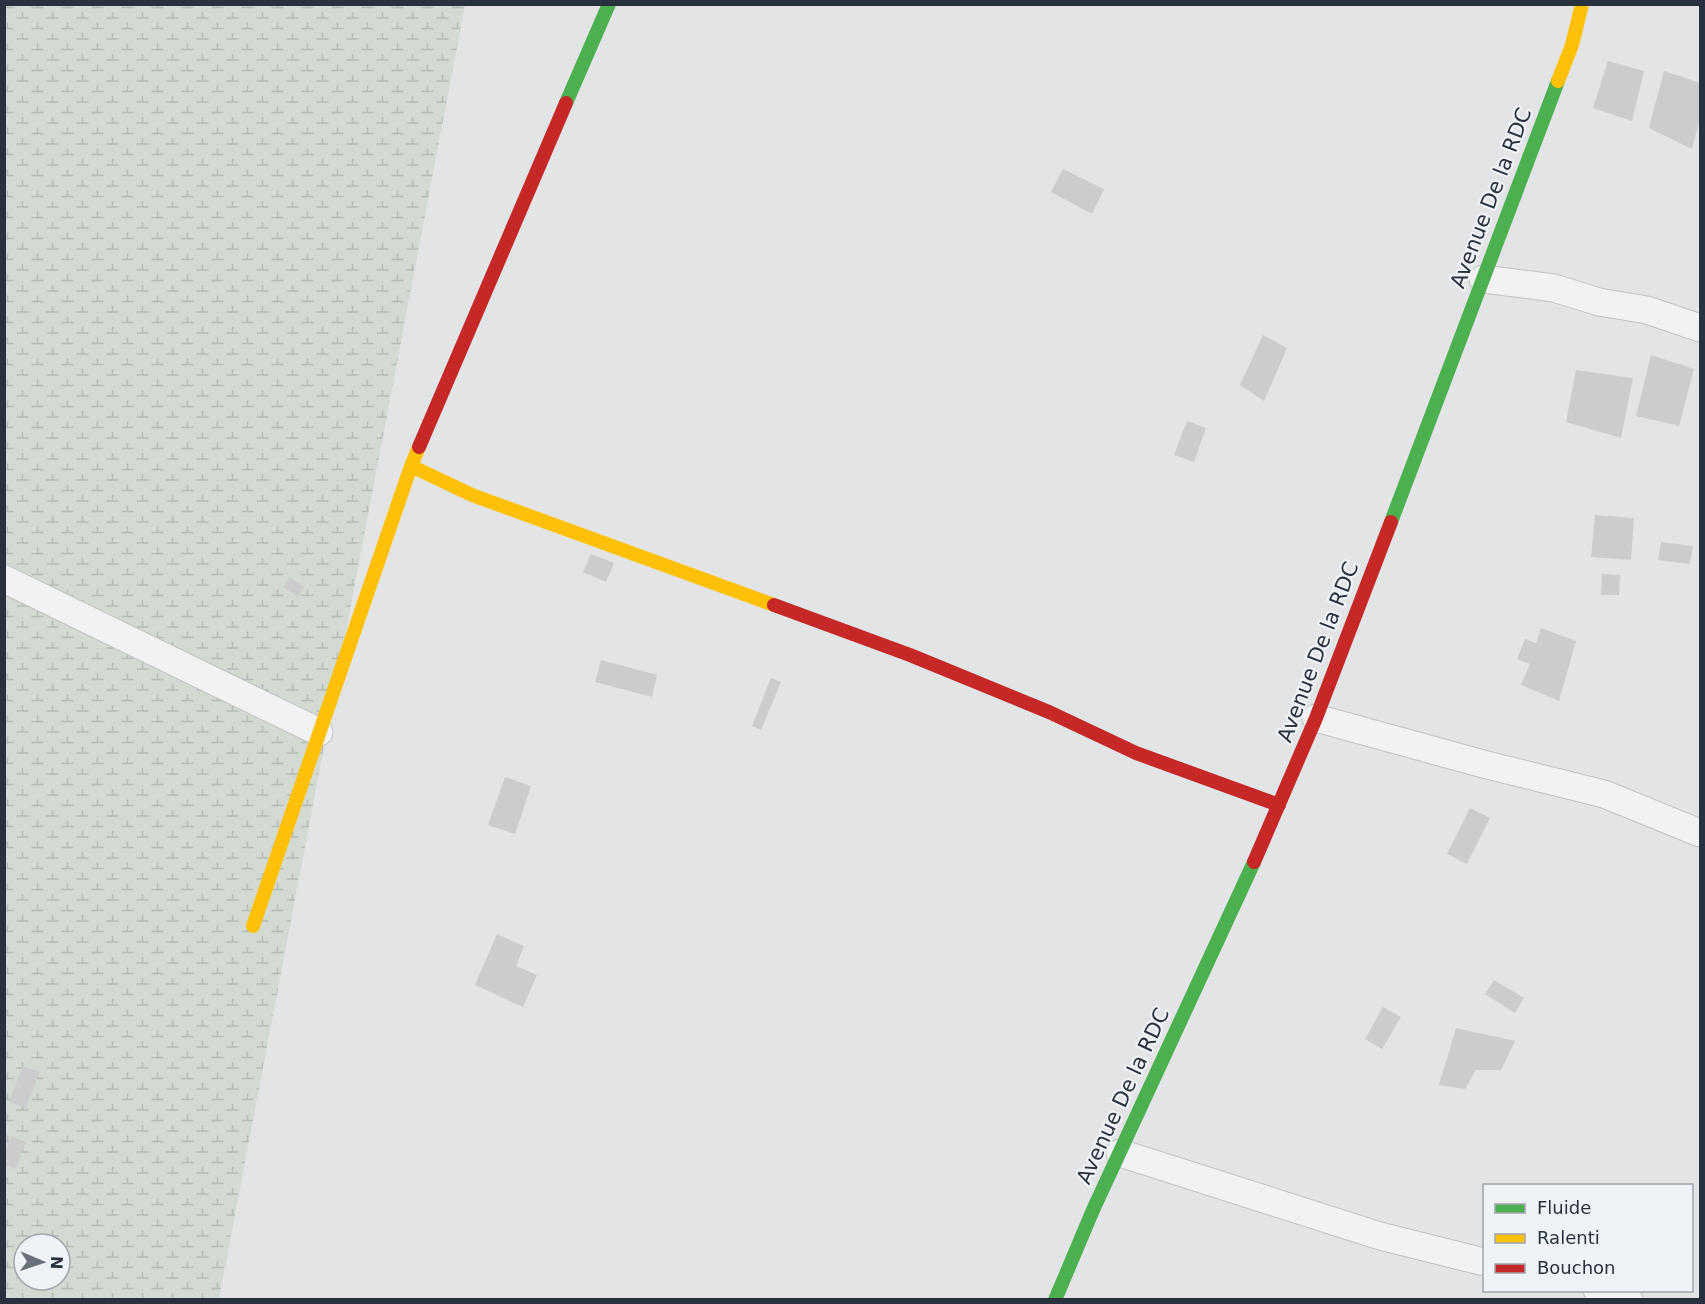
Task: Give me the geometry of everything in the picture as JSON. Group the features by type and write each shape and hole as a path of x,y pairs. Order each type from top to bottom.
{"street":[{"path":"253,926 411,466 609,4"},
{"name":"Avenue De la RDC","path":"1055,1299 1317,718 1572,45 1582,4"},
{"path":"1483,279 1554,288 1599,302 1647,310 1701,328"},
{"path":"411,466 471,495 910,655 1049,712 1136,753 1279,805"},
{"path":"4,579 319,732"},
{"path":"1317,718 1487,765 1604,794 1701,833"},
{"path":"1120,1153 1380,1236 1483,1262"},
{"path":"1604,1292 1629,1299"}],"green space":[{"path":"5,5 465,5 219,1299 5,1300"}],"building":[{"path":"1608,61 1644,71 1632,121 1593,108"},
{"path":"1664,71 1700,83 1700,118 1692,149 1649,128"},
{"path":"1063,169 1104,189 1092,214 1051,192"},
{"path":"1263,335 1287,348 1264,401 1240,385"},
{"path":"1651,355 1694,369 1679,426 1636,416"},
{"path":"1576,370 1633,378 1621,438 1566,422"},
{"path":"1187,421 1206,428 1194,462 1174,455"},
{"path":"1595,515 1634,518 1631,560 1591,557"},
{"path":"1661,542 1693,546 1690,564 1658,560"},
{"path":"591,554 614,563 606,582 583,572"},
{"path":"1602,574 1620,575 1619,595 1601,595"},
{"path":"290,577 304,587 298,597 283,587"},
{"path":"1541,628 1576,641 1559,701 1521,685 1530,664 1517,659 1525,639 1536,643"},
{"path":"601,660 657,675 652,697 595,682"},
{"path":"771,678 781,682 761,730 752,726"},
{"path":"505,777 531,786 515,834 488,825"},
{"path":"1470,808 1490,818 1467,864 1447,854"},
{"path":"497,934 524,946 516,966 537,975 523,1007 475,985"},
{"path":"1494,980 1524,998 1515,1013 1485,994"},
{"path":"1383,1007 1401,1017 1382,1049 1365,1039"},
{"path":"1456,1028 1515,1041 1501,1070 1476,1070 1465,1089 1439,1085"},
{"path":"23,1066 40,1072 26,1108 9,1102"},
{"path":"11,1136 26,1142 15,1169 4,1165 4,1153"}],"traffic: fast":[{"path":"566,103 609,4"},
{"path":"1391,522 1558,81"},
{"path":"1055,1300 1093,1210 1254,862"}],"traffic: slow":[{"path":"1558,81 1572,45 1582,4"},
{"path":"253,926 419,447"},
{"path":"411,466 472,495 774,605"}],"traffic: jam":[{"path":"419,447 566,103"},
{"path":"1254,862 1316,718 1391,522"},
{"path":"774,605 910,655 1049,712 1136,753 1279,805"}]}
